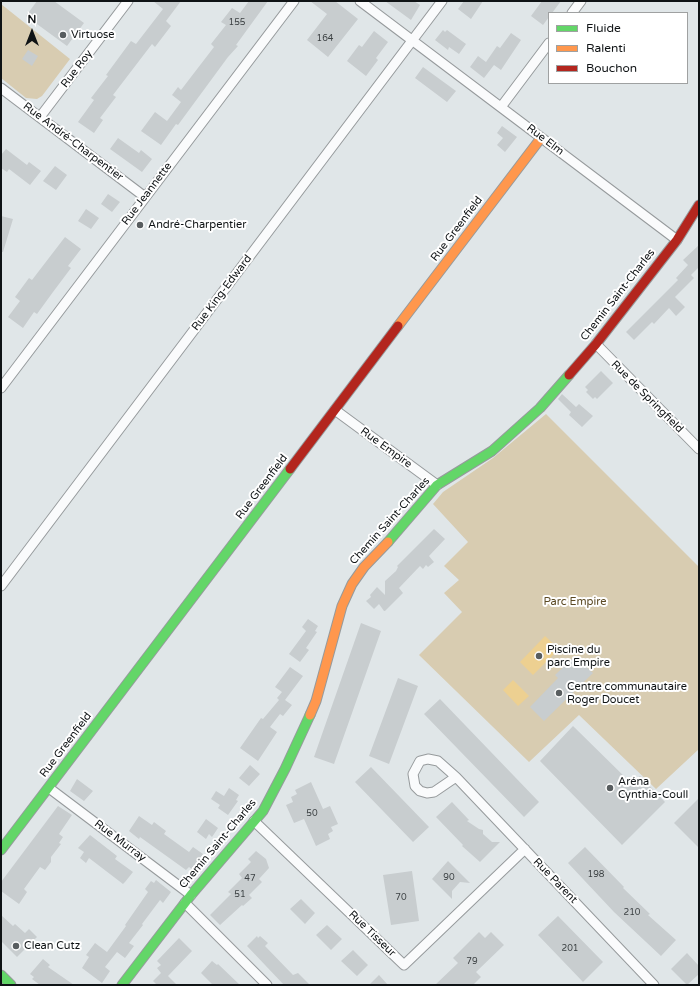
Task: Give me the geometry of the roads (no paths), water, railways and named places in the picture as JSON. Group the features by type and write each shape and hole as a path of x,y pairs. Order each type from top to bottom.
{"street":[{"name":"Rue Roy","path":"40,117 128,1"},
{"name":"Rue Jeannette","path":"1,388 294,1"},
{"name":"Rue Elm","path":"360,1 677,240"},
{"name":"Rue King-Edward","path":"1,586 442,1"},
{"path":"573,12 582,1"},
{"path":"501,106 548,44"},
{"name":"Rue André-Charpentier","path":"1,88 145,197"},
{"name":"Rue Greenfield","path":"1,850 541,138"},
{"name":"Chemin Saint-Charles","path":"122,985 188,899 263,811 285,769 316,701 342,606 352,584 364,567 399,530 437,485 492,451 535,413 596,344 677,240 699,205"},
{"name":"Rue de Springfield","path":"596,344 699,449"},
{"name":"Rue Empire","path":"335,410 437,485"},
{"name":"Rue Parent","path":"456,777 434,792 427,793 420,791 415,786 413,774 420,761 428,758 438,761 456,777 654,985"},
{"name":"Rue Murray","path":"49,788 188,899 267,985"},
{"name":"Rue Tisseur","path":"254,822 404,965 525,849"},
{"path":"1,975 11,985"}],"place":[{"name":"Virtuose","path":"63,35"},
{"name":"André-Charpentier","path":"140,225"},
{"name":"Piscine du parc Empire","path":"539,656"},
{"name":"Centre communautaire Roger Doucet","path":"559,693"},
{"name":"Aréna Cynthia-Coull","path":"610,788"},
{"name":"Clean Cutz","path":"16,946"}],"park label":[{"name":"Parc Empire","path":"575,602"}]}
